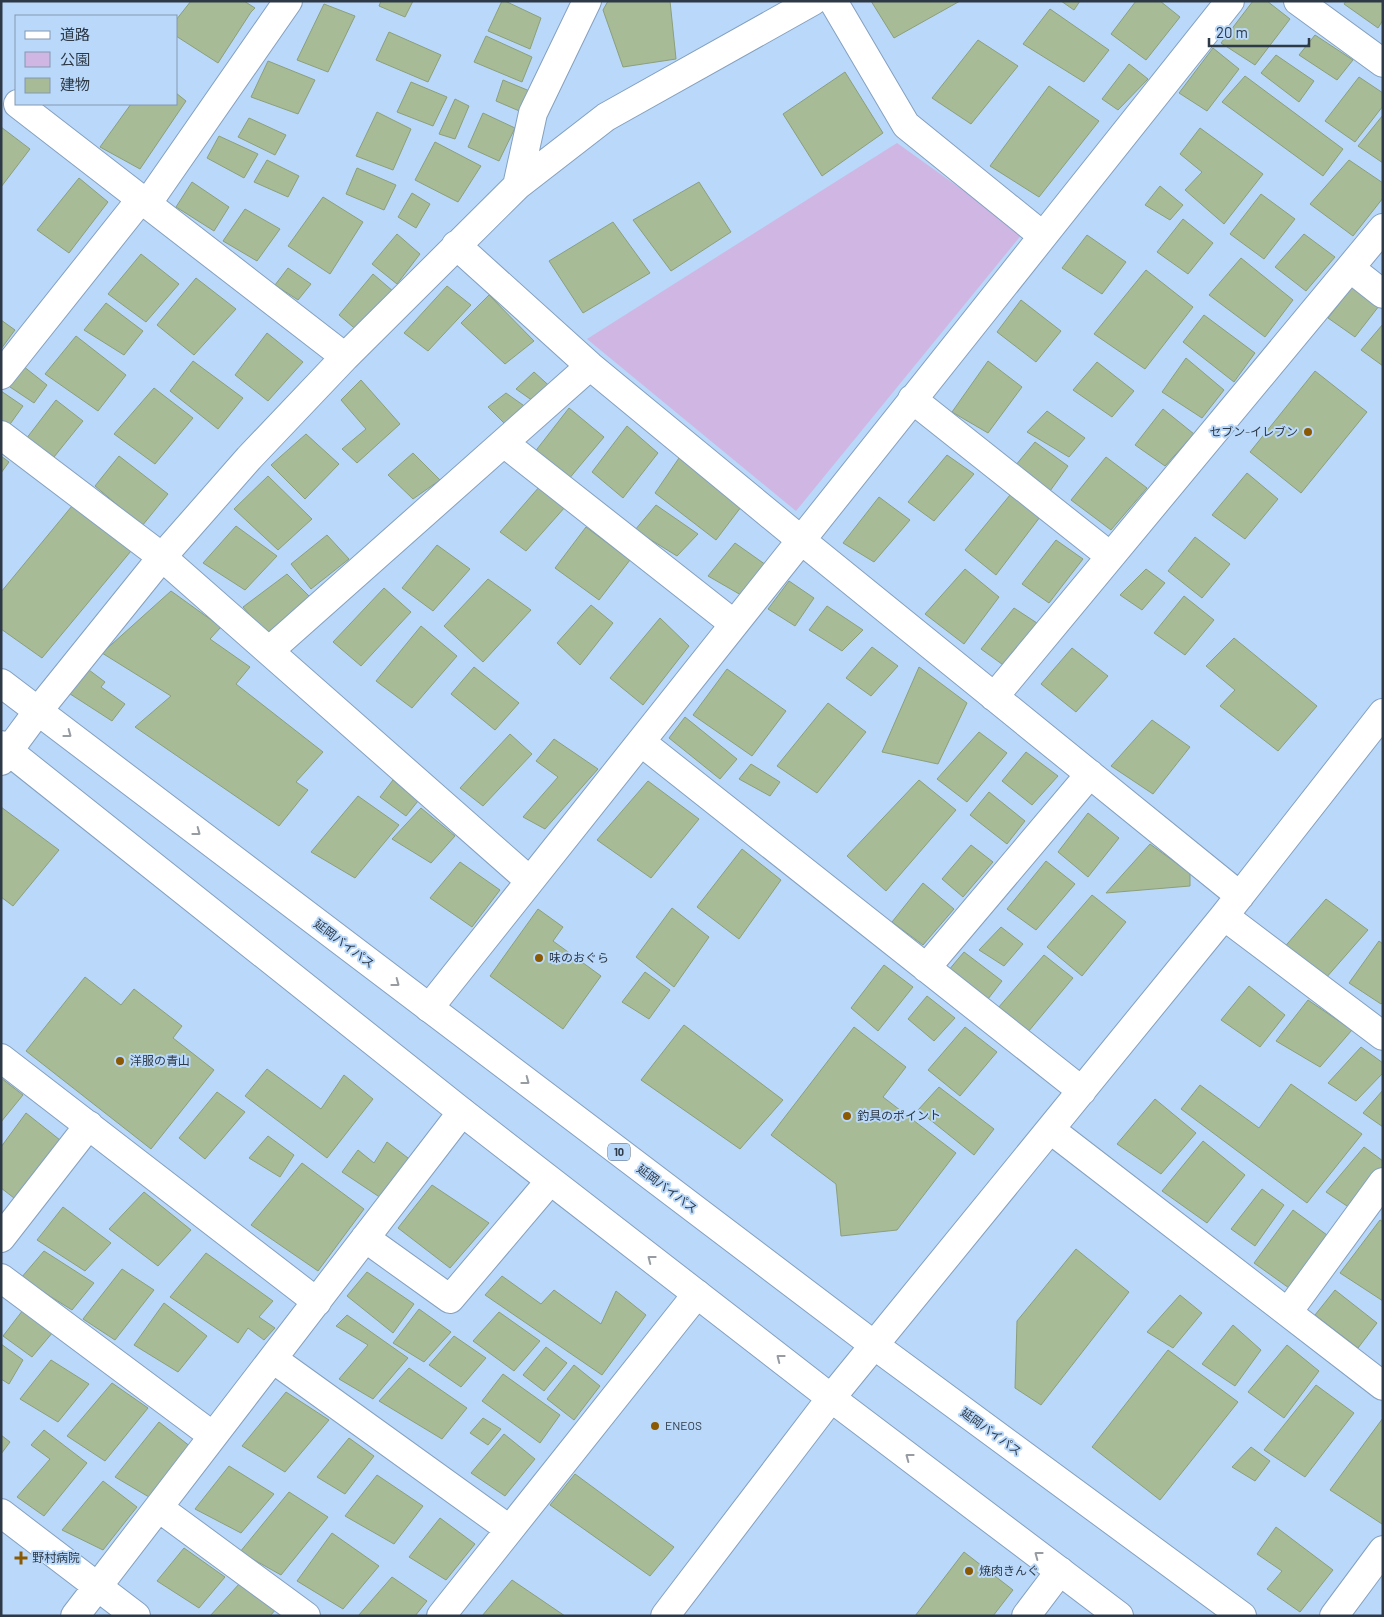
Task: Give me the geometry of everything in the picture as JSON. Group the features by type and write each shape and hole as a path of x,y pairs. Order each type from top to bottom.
{"main road":[{"path":"1,375 144,202 288,1"},
{"path":"517,186 533,113 587,1"},
{"path":"813,1 606,117 517,186 456,245 248,458 162,557 4,752 550,1181 831,1398 1119,1616"},
{"path":"833,1 906,125 1043,236"},
{"path":"430,1008 1230,1"},
{"path":"1310,5 1383,63"},
{"path":"1,91 15,102"},
{"path":"20,105 346,357"},
{"path":"994,697 1383,228"},
{"path":"456,245 590,366 800,540 1090,774 1232,906 1383,1036"},
{"path":"1350,268 1383,294"},
{"path":"269,651 590,366"},
{"path":"912,399 1110,556"},
{"path":"1,435 162,557 530,881"},
{"path":"504,443 734,624"},
{"name":"延岡バイパス","path":"1,683 874,1345 1242,1616"},
{"path":"665,1616 831,1398 1232,906 1383,714"},
{"path":"641,742 1082,1091"},
{"path":"926,968 1090,774"},
{"path":"1,1058 317,1302"},
{"path":"75,1616 462,1112"},
{"path":"1,1238 89,1125"},
{"path":"1051,1130 1383,1386"},
{"path":"365,1238 450,1299 550,1181"},
{"path":"1288,1312 1383,1182"},
{"path":"1,1278 213,1436"},
{"path":"441,1616 697,1294"},
{"path":"273,1359 509,1529"},
{"path":"158,1508 306,1616"},
{"path":"1,1513 136,1616"},
{"path":"1334,1616 1383,1550"},
{"path":"1026,1616 1060,1571"}],"green space":[{"path":"897,143 1023,233 796,511 587,339"}],"building":[{"path":"191,1 244,1 255,8 218,63 178,37 178,17"},
{"path":"381,1 413,1 405,17 379,6"},
{"path":"502,1 541,18 530,49 488,31"},
{"path":"608,1 670,1 676,59 623,67 603,10"},
{"path":"871,1 960,1 894,38"},
{"path":"1061,1 1080,1 1074,10"},
{"path":"1136,1 1160,1 1180,17 1146,60 1111,34"},
{"path":"1253,1 1267,1 1290,19 1255,65 1221,43"},
{"path":"1346,1 1383,1 1383,20 1378,28 1344,4"},
{"path":"324,4 355,16 328,72 297,60"},
{"path":"1050,9 1109,50 1084,82 1023,44"},
{"path":"389,32 441,55 428,82 376,60"},
{"path":"1315,35 1353,60 1337,80 1299,55"},
{"path":"486,36 532,57 522,82 474,62"},
{"path":"978,40 1018,66 971,124 932,98"},
{"path":"1213,48 1239,69 1207,111 1179,93"},
{"path":"1276,55 1314,81 1299,102 1261,73"},
{"path":"268,61 315,80 298,114 251,97"},
{"path":"1129,64 1148,79 1118,110 1102,99"},
{"path":"845,72 883,133 822,176 783,114"},
{"path":"1245,76 1343,149 1323,176 1222,102"},
{"path":"1359,77 1383,93 1383,106 1355,142 1325,121"},
{"path":"503,80 532,92 524,113 496,101"},
{"path":"411,82 447,97 433,126 397,112"},
{"path":"1049,86 1099,121 1039,197 990,166"},
{"path":"178,95 186,101 140,169 100,147 130,105 178,105"},
{"path":"455,99 469,106 455,139 439,134"},
{"path":"377,112 411,129 393,170 356,156"},
{"path":"483,113 515,128 499,161 468,147"},
{"path":"1383,115 1383,163 1358,146"},
{"path":"249,118 286,135 275,155 238,137"},
{"path":"1,127 30,149 1,187"},
{"path":"1200,128 1263,174 1224,224 1185,190 1202,172 1180,154"},
{"path":"219,136 258,154 244,178 207,158"},
{"path":"435,142 481,166 458,202 415,180"},
{"path":"267,160 299,176 288,197 254,182"},
{"path":"1349,160 1383,183 1383,198 1353,236 1310,204"},
{"path":"357,168 396,185 384,210 346,194"},
{"path":"79,178 108,202 69,253 37,230"},
{"path":"192,182 229,207 214,231 176,207"},
{"path":"699,182 731,232 671,271 633,220"},
{"path":"1160,186 1183,205 1170,220 1145,205"},
{"path":"412,193 430,204 416,228 398,217"},
{"path":"1261,194 1295,219 1264,259 1230,234"},
{"path":"323,197 363,222 330,274 288,246"},
{"path":"245,209 280,229 257,261 223,241"},
{"path":"1183,219 1213,243 1188,274 1157,252"},
{"path":"613,222 650,273 583,313 549,261"},
{"path":"397,234 420,254 397,284 372,264"},
{"path":"1304,234 1335,257 1306,291 1275,267"},
{"path":"1087,235 1126,262 1102,294 1062,268"},
{"path":"141,254 179,284 146,322 108,294"},
{"path":"1241,258 1293,300 1265,337 1209,295"},
{"path":"288,268 311,284 298,300 275,285"},
{"path":"1146,270 1193,307 1145,369 1094,334"},
{"path":"373,274 394,292 359,332 339,315"},
{"path":"196,278 236,309 194,355 157,325"},
{"path":"447,286 471,305 428,351 404,333"},
{"path":"1353,286 1379,306 1355,337 1328,318"},
{"path":"489,295 534,341 505,364 461,323"},
{"path":"1021,300 1061,331 1036,362 997,332"},
{"path":"106,303 143,331 124,355 84,330"},
{"path":"1204,315 1255,353 1234,382 1183,342"},
{"path":"1,320 15,330 1,349"},
{"path":"1383,324 1383,366 1361,350"},
{"path":"267,333 303,362 268,401 235,375"},
{"path":"76,336 126,375 98,411 45,374"},
{"path":"1186,358 1224,390 1202,418 1162,392"},
{"path":"193,361 243,398 218,429 170,391"},
{"path":"988,361 1022,387 988,433 952,412"},
{"path":"1097,362 1134,391 1112,417 1073,390"},
{"path":"23,366 47,385 34,403 7,385"},
{"name":"セブン-イレブン","path":"1315,371 1367,412 1301,493 1250,452"},
{"path":"534,372 555,391 540,406 516,389"},
{"path":"361,380 400,424 357,463 342,449 366,429 341,400"},
{"path":"154,388 193,418 155,464 114,434"},
{"path":"1,391 23,406 8,427 1,423"},
{"path":"506,393 530,410 509,428 488,407"},
{"path":"56,400 83,421 54,457 26,439"},
{"path":"569,408 604,437 568,480 534,453"},
{"path":"1163,409 1194,434 1165,466 1135,445"},
{"path":"1047,411 1085,438 1069,457 1027,432"},
{"path":"627,426 658,453 623,498 592,472"},
{"path":"306,434 339,464 305,499 271,465"},
{"path":"1035,442 1068,466 1050,491 1015,466"},
{"path":"413,453 440,480 413,499 388,475"},
{"path":"947,455 974,474 934,521 908,502"},
{"path":"1,456 9,462 1,473"},
{"path":"119,456 168,494 142,526 95,486"},
{"path":"1106,457 1147,488 1111,530 1071,500"},
{"path":"679,458 741,507 716,540 655,493"},
{"path":"1247,473 1278,499 1245,539 1212,515"},
{"path":"268,476 312,519 278,550 234,509"},
{"path":"540,486 566,506 526,551 500,532"},
{"path":"1010,495 1040,517 996,575 965,550"},
{"path":"879,497 910,520 874,562 843,543"},
{"path":"656,505 698,534 677,556 635,530"},
{"path":"72,506 131,551 42,658 1,629 1,592"},
{"path":"236,526 277,556 245,590 203,563"},
{"path":"586,527 630,560 599,600 555,568"},
{"path":"327,535 349,559 311,589 291,564"},
{"path":"1195,537 1230,564 1202,598 1168,571"},
{"path":"1056,540 1083,559 1049,603 1022,584"},
{"path":"735,543 766,565 741,595 708,576"},
{"path":"437,545 470,569 433,611 402,588"},
{"path":"965,569 999,597 964,644 925,614"},
{"path":"1146,569 1165,583 1142,610 1120,595"},
{"path":"287,574 311,598 266,634 243,607"},
{"path":"488,579 531,610 483,662 444,626"},
{"path":"789,581 814,598 795,626 768,609"},
{"path":"384,588 411,612 361,666 333,642"},
{"path":"171,591 221,627 210,639 250,667 236,684 323,752 296,782 308,790 279,826 135,727 171,696 102,653"},
{"path":"1184,596 1214,620 1185,655 1154,633"},
{"path":"591,605 613,623 580,665 557,643"},
{"path":"827,606 863,630 842,651 809,630"},
{"path":"1014,608 1040,625 1006,667 981,649"},
{"path":"660,618 689,646 643,705 610,678"},
{"path":"421,626 457,656 412,708 376,681"},
{"path":"1234,638 1317,706 1278,751 1220,706 1235,690 1206,666"},
{"path":"872,647 898,666 871,696 846,678"},
{"path":"1072,648 1108,676 1076,712 1041,684"},
{"path":"85,667 105,682 101,687 125,704 112,721 64,690"},
{"path":"474,667 519,703 495,730 451,694"},
{"path":"919,667 967,703 938,764 882,752"},
{"path":"727,669 786,711 752,756 693,715"},
{"path":"828,703 866,732 817,793 777,766"},
{"path":"685,717 737,759 720,779 669,738"},
{"path":"1152,720 1190,747 1153,794 1111,766"},
{"path":"979,732 1007,753 967,802 937,779"},
{"path":"510,734 532,754 483,806 460,788"},
{"path":"554,739 598,769 545,829 523,817 558,777 536,761"},
{"path":"1026,752 1058,776 1032,805 1002,781"},
{"path":"751,764 780,782 770,796 739,779"},
{"path":"393,780 418,801 406,816 380,797"},
{"path":"919,780 956,810 886,891 847,856"},
{"path":"648,781 699,819 651,878 597,840"},
{"path":"989,792 1025,821 1007,844 970,815"},
{"path":"358,796 399,825 355,878 311,852"},
{"path":"1,807 59,850 13,906 1,897"},
{"path":"421,808 455,836 431,863 392,839"},
{"path":"1088,813 1119,838 1088,877 1058,852"},
{"path":"1150,844 1190,873 1190,886 1106,893"},
{"path":"971,845 993,862 963,897 942,879"},
{"path":"742,849 781,880 739,939 697,907"},
{"path":"1046,861 1075,884 1036,930 1007,909"},
{"path":"460,862 500,890 472,927 430,898"},
{"path":"923,883 954,909 923,945 892,922"},
{"path":"1092,895 1126,922 1082,976 1047,947"},
{"path":"1326,899 1368,930 1325,979 1282,950"},
{"path":"672,908 709,937 674,987 636,957"},
{"name":"味のおぐら","path":"538,909 563,927 553,941 601,976 563,1029 490,976"},
{"path":"1001,927 1023,944 1004,966 979,950"},
{"path":"1379,941 1383,944 1383,1002 1381,1004 1349,983"},
{"path":"964,952 1002,981 988,999 948,971"},
{"path":"1044,955 1073,978 1028,1032 998,1008"},
{"path":"884,965 913,987 878,1031 851,1008"},
{"path":"645,972 670,990 649,1019 622,1002"},
{"name":"洋服の青山","path":"85,977 121,1005 134,989 182,1026 173,1038 214,1070 151,1149 26,1051"},
{"path":"1249,986 1285,1015 1260,1047 1221,1020"},
{"path":"927,996 955,1018 934,1041 908,1019"},
{"path":"1308,1000 1352,1030 1320,1067 1276,1041"},
{"path":"684,1025 783,1100 740,1149 641,1080"},
{"name":"釣具のポイント","path":"854,1027 906,1067 883,1097 956,1153 897,1230 841,1236 836,1184 771,1135"},
{"path":"965,1027 997,1052 960,1096 928,1070"},
{"path":"1361,1047 1383,1063 1383,1073 1356,1101 1328,1083"},
{"path":"267,1069 321,1109 344,1075 373,1099 327,1158 245,1096"},
{"path":"1,1078 23,1095 1,1122"},
{"path":"1291,1084 1362,1134 1307,1203 1181,1109 1200,1085 1259,1128"},
{"path":"939,1087 994,1129 974,1155 918,1110"},
{"path":"1383,1090 1383,1127 1363,1113"},
{"path":"217,1092 245,1112 205,1159 179,1138"},
{"path":"1155,1099 1196,1133 1161,1174 1117,1144"},
{"path":"26,1113 60,1140 14,1198 1,1188 1,1147"},
{"path":"268,1136 294,1155 280,1177 249,1158"},
{"path":"1203,1141 1245,1175 1207,1223 1162,1191"},
{"path":"387,1142 412,1161 381,1198 342,1172 358,1150 374,1163"},
{"path":"1364,1147 1383,1161 1383,1167 1350,1208 1326,1192"},
{"path":"302,1163 364,1209 318,1271 251,1225"},
{"path":"432,1185 489,1223 450,1268 398,1228"},
{"path":"1262,1189 1284,1205 1255,1246 1231,1229"},
{"path":"144,1192 191,1230 158,1266 109,1229"},
{"path":"63,1207 111,1243 85,1271 37,1240"},
{"path":"1293,1210 1327,1235 1289,1288 1254,1263"},
{"path":"1380,1220 1383,1222 1383,1301 1340,1273"},
{"path":"1076,1249 1129,1292 1041,1405 1015,1388 1017,1321"},
{"path":"44,1251 94,1283 72,1310 21,1278"},
{"path":"206,1253 273,1301 259,1317 275,1328 264,1340 248,1328 238,1343 170,1297"},
{"path":"122,1269 154,1290 115,1340 83,1319"},
{"path":"367,1272 414,1304 393,1333 347,1296"},
{"path":"502,1276 541,1304 554,1290 601,1324 616,1291 646,1315 602,1375 485,1295"},
{"path":"1335,1290 1377,1323 1358,1348 1315,1315"},
{"path":"1180,1295 1202,1313 1173,1348 1147,1332"},
{"path":"164,1303 207,1336 178,1372 134,1345"},
{"path":"419,1309 451,1332 424,1362 393,1343"},
{"path":"23,1310 53,1332 32,1357 3,1336"},
{"path":"499,1312 540,1341 514,1371 473,1341"},
{"path":"347,1315 408,1358 373,1399 339,1379 368,1345 336,1326"},
{"path":"1233,1325 1261,1350 1235,1386 1202,1364"},
{"path":"454,1336 486,1358 461,1387 429,1365"},
{"path":"1,1344 23,1360 9,1384 1,1379"},
{"path":"1287,1345 1319,1371 1284,1418 1248,1392"},
{"path":"546,1347 567,1363 544,1391 523,1375"},
{"path":"1168,1350 1238,1402 1160,1500 1092,1447"},
{"path":"51,1360 89,1384 58,1422 20,1399"},
{"path":"574,1365 600,1386 574,1420 547,1399"},
{"path":"409,1368 467,1408 442,1439 379,1401"},
{"path":"503,1374 560,1415 540,1443 482,1401"},
{"path":"112,1383 148,1408 105,1461 67,1436"},
{"path":"1316,1385 1354,1413 1305,1477 1264,1450"},
{"path":"286,1392 329,1420 285,1472 242,1446"},
{"path":"483,1418 501,1429 488,1445 470,1433"},
{"path":"1383,1418 1383,1523 1382,1524 1330,1490"},
{"path":"159,1422 191,1447 149,1497 115,1477"},
{"path":"44,1430 87,1463 44,1516 17,1497 50,1459 31,1445"},
{"path":"504,1434 535,1459 505,1496 471,1473"},
{"path":"1,1435 10,1442 1,1454"},
{"path":"349,1438 374,1456 345,1494 317,1477"},
{"path":"1251,1447 1270,1461 1255,1481 1232,1467"},
{"path":"229,1466 274,1494 241,1533 195,1509"},
{"path":"575,1474 674,1547 650,1576 550,1505"},
{"path":"377,1475 423,1506 394,1544 345,1516"},
{"path":"103,1481 137,1507 103,1550 62,1530"},
{"path":"289,1492 328,1517 281,1575 240,1552"},
{"path":"440,1518 475,1544 446,1580 409,1557"},
{"path":"1276,1527 1333,1570 1300,1612 1267,1589 1282,1571 1257,1554"},
{"path":"332,1533 379,1566 343,1609 297,1581"},
{"path":"184,1548 225,1577 199,1608 157,1581"},
{"name":"焼肉きんぐ","path":"964,1552 1013,1590 993,1616 915,1616"},
{"path":"392,1577 427,1601 415,1616 358,1616"},
{"path":"512,1580 565,1616 482,1616"},
{"path":"240,1583 277,1608 270,1616 210,1616"}],"place":[{"name":"セブン-イレブン","path":"1308,432"},
{"name":"味のおぐら","path":"539,958"},
{"name":"洋服の青山","path":"120,1061"},
{"name":"釣具のポイント","path":"847,1116"},
{"name":"ENEOS","path":"655,1426"},
{"name":"野村病院","path":"21,1558"},
{"name":"焼肉きんぐ","path":"969,1571"}]}
